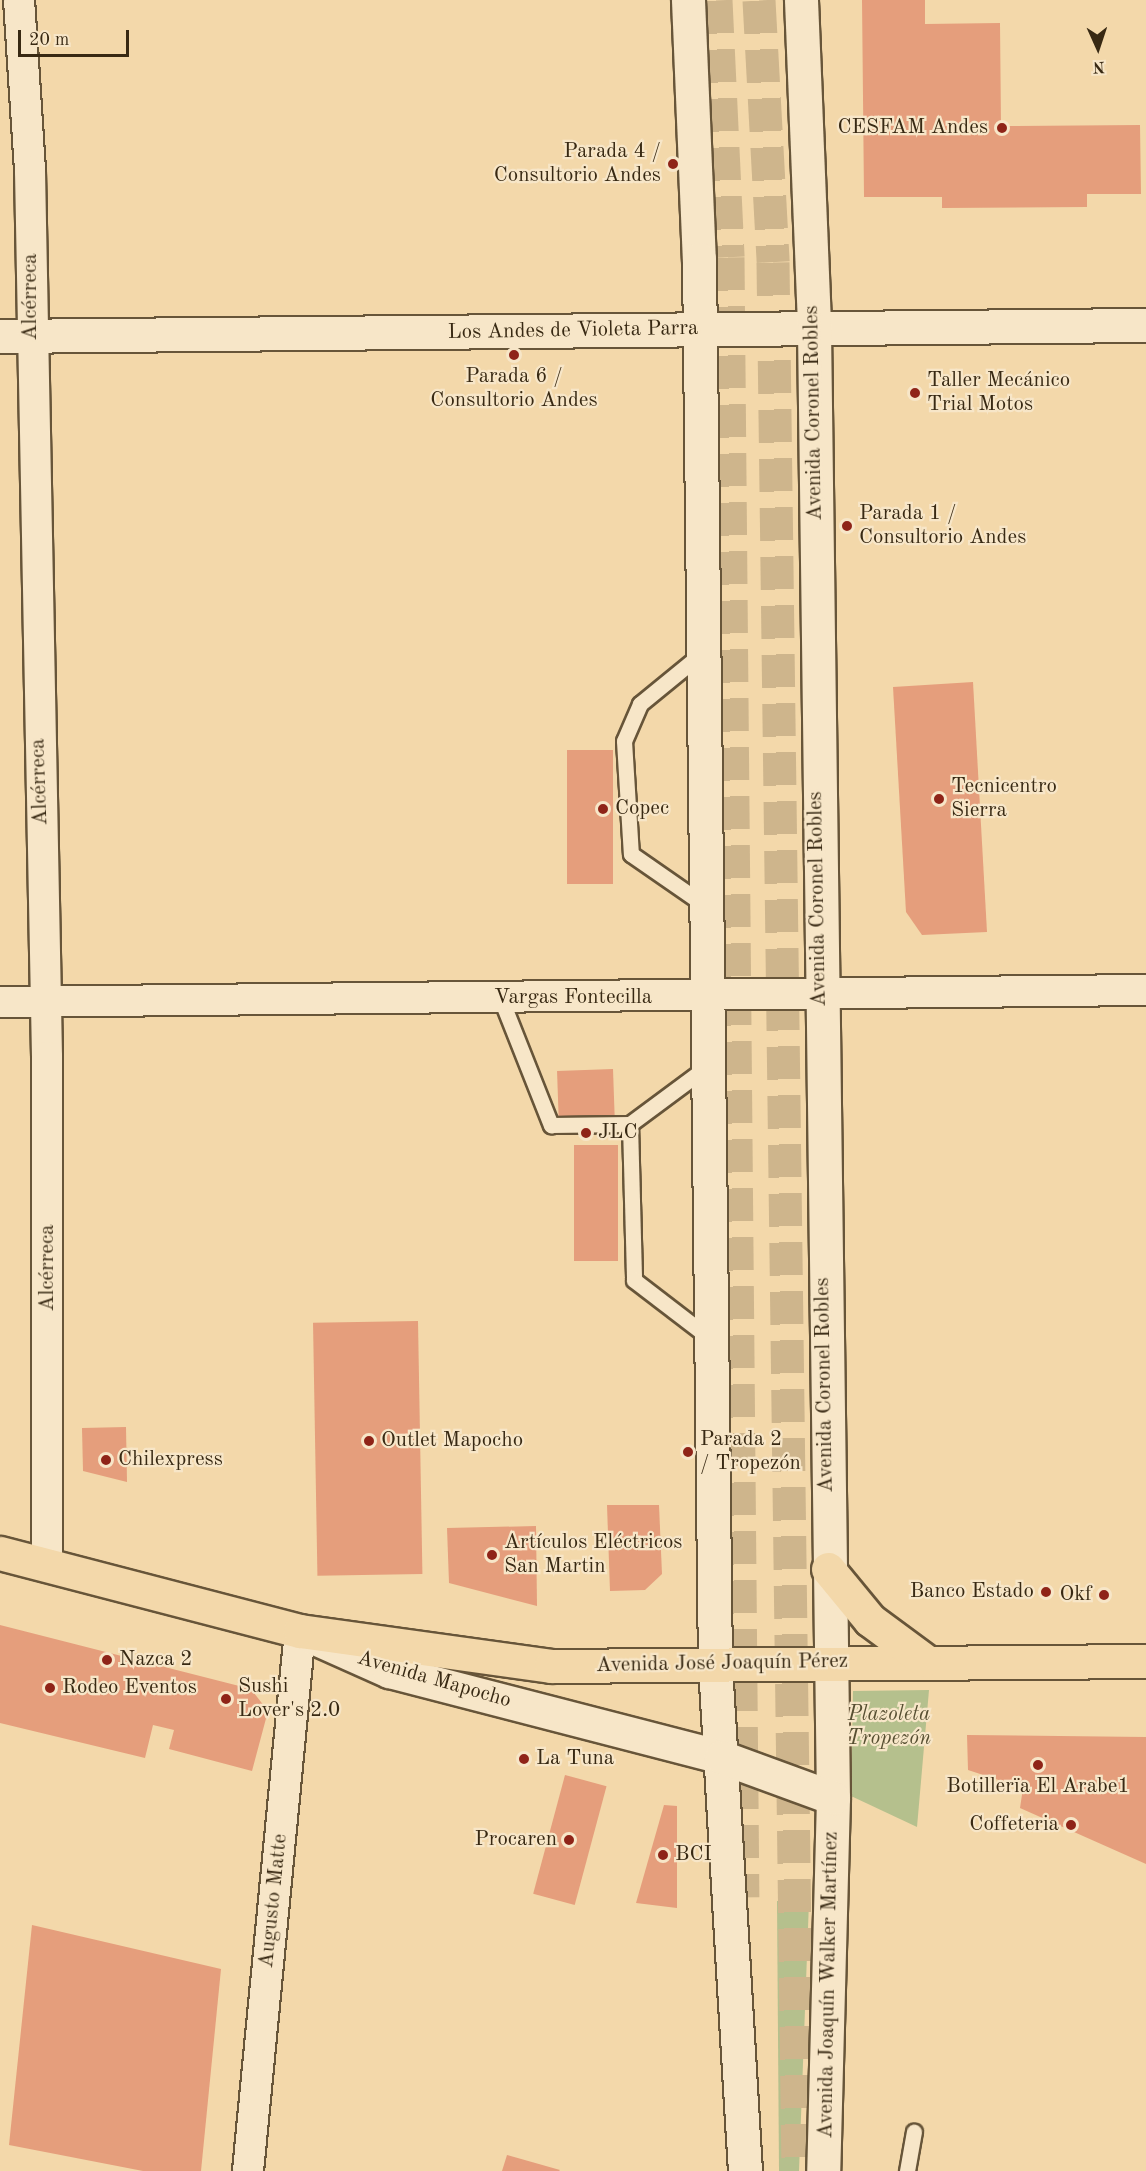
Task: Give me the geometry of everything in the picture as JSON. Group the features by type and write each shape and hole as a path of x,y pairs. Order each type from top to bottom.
{"main road":[{"path":"688,0 700,330 715,1665 745,2171"},
{"name":"Avenida Coronel Robles","path":"801,0 814,328 819,994 833,1798"},
{"name":"Los Andes de Violeta Parra","path":"15,336 1146,325"},
{"name":"Avenida Mapocho","path":"0,1553 300,1631 389,1671 721,1757 833,1798"},
{"path":"828,1569 870,1620 924,1660"},
{"name":"Avenida José Joaquín Pérez","path":"300,1631 551,1666 715,1665 830,1660 1146,1661"},
{"name":"Avenida Joaquín Walker Martínez","path":"823,2171 833,1798"}],"street":[{"name":"Alcérreca","path":"19,0 30,171 15,336 45,1002 47,1565"},
{"name":"Vargas Fontecilla","path":"0,1002 708,997 1146,990"},
{"name":"Augusto Matte","path":"248,2171 300,1631"}],"lane":[{"path":"703,652 640,704 624,741 631,854 706,906"},
{"path":"501,999 551,1125 630,1124 708,1066"},
{"path":"630,1124 634,1280 712,1339"},
{"path":"907,2171 914,2132"}],"green space":[{"name":"Plazoleta Tropezón","path":"929,1690 917,1827 851,1796 853,1691"},
{"path":"777,1901 809,1901 799,2171 779,2171"}],"building":[{"path":"862,0 925,0 925,24 1000,23 1001,126 1140,125 1141,194 1087,194 1087,207 942,208 942,197 864,197"},
{"name":"Tecnicentro Sierra","path":"973,682 987,932 922,935 906,912 893,687"},
{"path":"567,750 613,750 613,884 567,884"},
{"path":"613,1069 615,1117 559,1119 557,1071"},
{"path":"574,1145 618,1145 618,1261 574,1261"},
{"name":"Outlet Mapocho","path":"418,1321 422,1574 317,1576 313,1323"},
{"path":"126,1427 127,1482 83,1471 82,1428"},
{"path":"607,1505 659,1505 662,1574 645,1590 610,1591"},
{"name":"Artículos Eléctricos San Martin","path":"536,1526 537,1606 449,1583 447,1528"},
{"path":"0,1625 251,1689 268,1711 252,1771 169,1749 174,1730 153,1725 145,1758 0,1723"},
{"path":"967,1735 1146,1737 1146,1864 1020,1808 1023,1788 968,1770"},
{"name":"Procaren","path":"565,1775 607,1786 575,1905 533,1894"},
{"name":"BCI","path":"664,1805 677,1806 677,1908 636,1903"},
{"path":"32,1925 221,1969 201,2171 143,2171 9,2145"},
{"path":"507,2155 560,2170 502,2171"}],"tunnel":[{"path":"716,0 728,257 743,1897"},
{"path":"759,0 773,262 798,2171"}],"place":[{"name":"CESFAM Andes","path":"1002,128"},
{"name":"Parada 4 / Consultorio Andes","path":"673,164"},
{"name":"Parada 6 / Consultorio Andes","path":"514,355"},
{"name":"Taller Mecánico Trial Motos","path":"915,393"},
{"name":"Parada 1 / Consultorio Andes","path":"847,526"},
{"name":"Tecnicentro Sierra","path":"939,799"},
{"name":"Copec","path":"603,809"},
{"name":"JLC","path":"586,1133"},
{"name":"Outlet Mapocho","path":"369,1441"},
{"name":"Parada 2 / Tropezón","path":"688,1452"},
{"name":"Chilexpress","path":"106,1460"},
{"name":"Artículos Eléctricos San Martin","path":"492,1555"},
{"name":"Banco Estado","path":"1046,1592"},
{"name":"Okf","path":"1104,1595"},
{"name":"Nazca 2","path":"107,1660"},
{"name":"Rodeo Eventos","path":"50,1688"},
{"name":"Sushi Lover's 2.0","path":"226,1699"},
{"name":"La Tuna","path":"524,1759"},
{"name":"Botillerïa El Arabe1","path":"1038,1765"},
{"name":"Coffeteria","path":"1071,1825"},
{"name":"Procaren","path":"569,1840"},
{"name":"BCI","path":"663,1855"}]}
